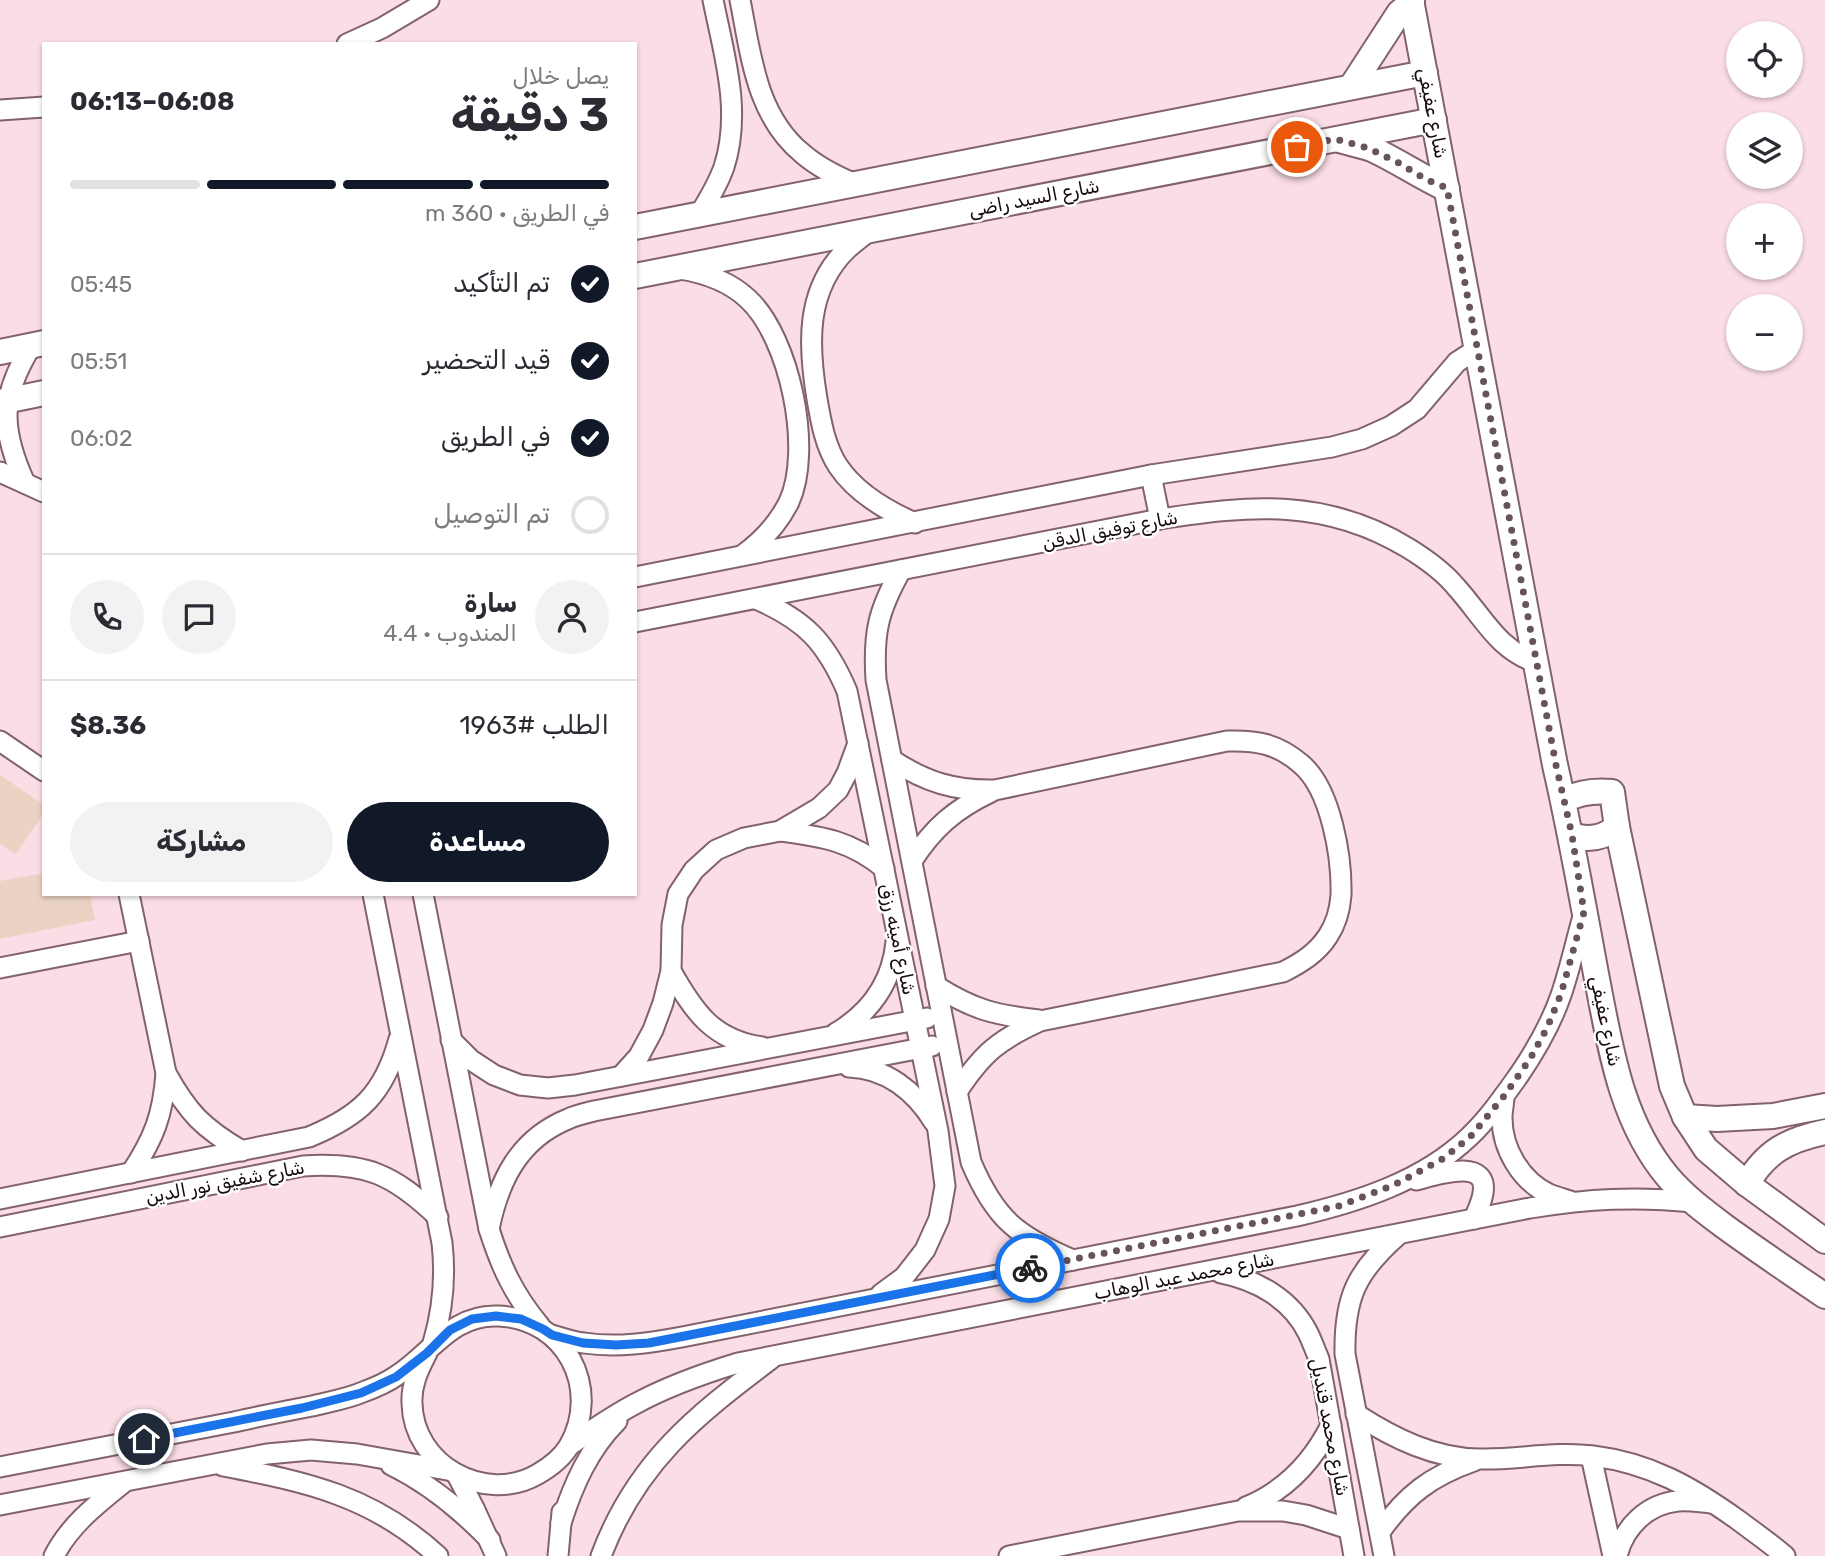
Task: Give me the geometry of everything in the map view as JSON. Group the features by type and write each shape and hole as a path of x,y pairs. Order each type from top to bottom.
{"street":[{"path":"351,42 382,28 429,0"},
{"path":"699,215 724,167 731,141 733,114 713,0"},
{"path":"740,0 755,77 765,106 781,131 802,153 826,171 855,184"},
{"path":"1351,87 1399,13 1411,1"},
{"name":"شارع عفيفي","path":"1411,1 1572,835 1584,912 1620,1086 1632,1119 1648,1150 1669,1178 1693,1202 1825,1296"},
{"path":"637,227 1425,72"},
{"path":"0,110 42,107"},
{"name":"شارع السيد راضى","path":"637,276 1434,120"},
{"path":"1335,139 1368,148 1447,188"},
{"path":"871,230 847,249 828,273 815,301 811,329 817,396 826,437 838,466 869,498 891,513 915,523"},
{"path":"676,268 702,273 726,283 748,299 765,318 777,342 793,394 798,448 797,475 790,500 778,522 761,541 741,556"},
{"path":"0,352 38,344"},
{"path":"25,483 4,441 0,421 1,402 7,380 18,362 38,344"},
{"path":"637,577 1151,475 1332,447 1362,439 1391,426 1417,409 1457,362 1477,349"},
{"path":"1,402 42,393"},
{"path":"0,472 42,491"},
{"path":"1151,475 1160,519"},
{"name":"شارع توفيق الدقن","path":"637,622 1160,519 1247,508 1286,508 1323,513 1359,524 1394,540 1427,560 1456,586 1504,645 1525,659 1537,663"},
{"name":"شارع أمينه رزق","path":"901,570 887,595 878,623 874,651 876,680 971,1162 982,1189 999,1213 1020,1233 1073,1260"},
{"name":"شارع أمينه رزق","path":"756,599 781,610 803,625 822,644 837,667 847,691 938,1130 944,1186 939,1219 925,1250 904,1277 877,1298"},
{"path":"892,760 930,781 951,787 995,790 1227,741 1248,740 1268,744 1287,753 1304,766 1317,783 1335,838 1341,897 1337,916 1317,951 1301,963 1283,972 1040,1020 1013,1033 991,1049 972,1069 957,1092"},
{"path":"0,741 42,770"},
{"path":"780,831 819,808 838,790 858,742"},
{"path":"912,861 938,826 955,811 995,790"},
{"path":"1564,800 1592,791 1612,792 1672,1086 1685,1118 1706,1149 1747,1184 1825,1241"},
{"path":"1572,835 1591,839 1610,833 1617,827"},
{"path":"621,1076 639,1056 663,1003 671,971 672,925 678,894 694,870 716,850 744,838 780,831 823,837 842,843 868,855 884,868"},
{"path":"129,896 166,1073 164,1100 157,1126 146,1151 131,1173"},
{"path":"373,896 438,1217 445,1269 440,1321 415,1376 412,1402 416,1428 429,1451 452,1473 493,1548"},
{"path":"0,1505 267,1454 311,1450 375,1457 452,1473 480,1484 505,1485 529,1480 550,1467 568,1447 579,1423 581,1411 579,1375 568,1353 524,1307 497,1256 489,1229 423,896"},
{"name":"شارع محمد عبد الوهاب","path":"547,1332 583,1343 649,1343 1329,1209 1394,1185 1444,1158 1471,1136 1530,1059 1561,994 1584,912"},
{"path":"827,1038 851,1024 871,1006 885,983 894,958 897,931"},
{"path":"0,968 139,941"},
{"path":"671,971 701,1017 722,1034 746,1045 772,1048"},
{"path":"936,986 983,1011 1040,1020"},
{"path":"451,1040 471,1060 494,1075 520,1085 548,1088 942,1016"},
{"name":"شارع شفيق نور الدين","path":"0,1199 309,1137 335,1126 359,1110 379,1088 393,1063 400,1035"},
{"path":"489,1229 495,1201 506,1175 522,1152 543,1133 567,1119 594,1111 947,1043"},
{"path":"830,1066 856,1067 881,1073 905,1087 925,1107 938,1130"},
{"path":"166,1073 197,1119 218,1137 242,1151"},
{"path":"1504,1096 1502,1119 1505,1142 1515,1164 1530,1182 1550,1195 1572,1201"},
{"path":"1685,1118 1773,1116 1825,1106"},
{"path":"1747,1184 1762,1161 1784,1145 1825,1132"},
{"name":"شارع شفيق نور الدين","path":"0,1227 303,1166 333,1164 362,1168 390,1179 415,1195 438,1217"},
{"path":"1394,1185 1461,1170 1470,1171 1483,1183 1484,1192 1474,1219"},
{"name":"شارع محمد عبد الوهاب","path":"568,1447 635,1404 668,1387 738,1363 1572,1201 1633,1198 1693,1202"},
{"name":"شارع محمد قنديل","path":"1384,1556 1345,1354 1345,1326 1350,1299 1362,1274 1378,1252 1399,1234"},
{"name":"شارع محمد قنديل","path":"1213,1271 1242,1277 1268,1290 1290,1308 1308,1332 1319,1359 1354,1556"},
{"path":"0,1467 349,1397 396,1377 450,1330 472,1319 496,1316 521,1319 547,1332"},
{"path":"601,1556 610,1531 630,1495 654,1461 715,1401 774,1356"},
{"path":"561,1523 581,1470 596,1446 635,1404"},
{"path":"1356,1413 1400,1440 1448,1455 1480,1460"},
{"path":"1238,1511 1276,1492 1293,1478 1321,1445 1331,1425"},
{"path":"558,1556 568,1447"},
{"path":"1380,1532 1410,1496 1451,1469 1480,1460 1543,1455 1591,1455 1618,1460 1669,1476 1714,1503 1785,1556"},
{"path":"1591,1455 1615,1556"},
{"path":"375,1457 407,1472 437,1492 465,1514 493,1548"},
{"path":"212,1464 275,1476 350,1498 385,1516 418,1538 438,1556"},
{"path":"54,1556 60,1543 77,1522 127,1480"},
{"path":"1615,1556 1629,1528 1642,1514 1659,1505 1678,1501 1714,1503"},
{"path":"1020,1555 1238,1511 1295,1513 1349,1529"}],"shaded area":[{"path":"0,775 42,804 42,816 16,854 0,844"},
{"path":"42,873 42,896 90,896 95,920 0,939 0,881"}],"way so far":[{"path":"1030,1268 1339,1206 1394,1185 1444,1158 1471,1136 1530,1059 1561,994 1584,912 1572,835 1556,765 1447,188 1368,148 1335,139 1297,147"}],"route":[{"path":"144,1439 302,1408 361,1393 396,1377 427,1353 450,1330 472,1319 496,1316 521,1319 552,1335 583,1343 649,1343 1030,1268"}]}
